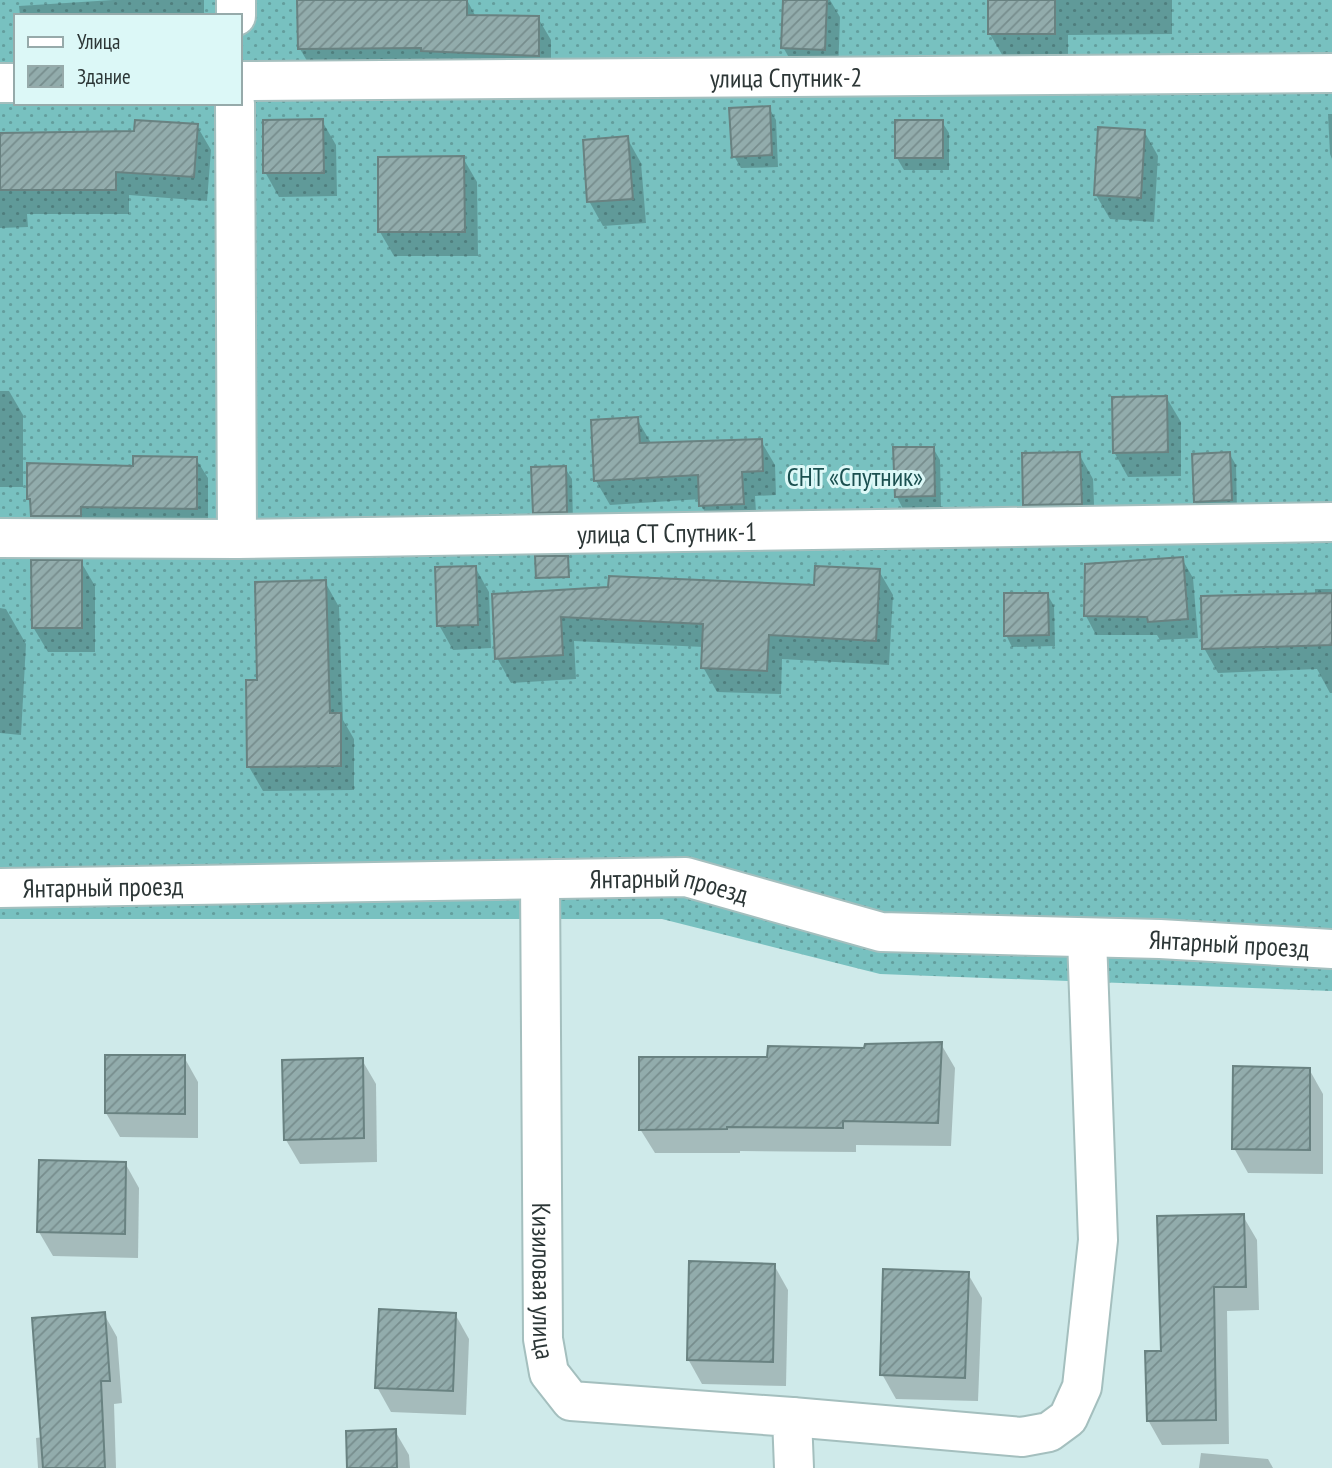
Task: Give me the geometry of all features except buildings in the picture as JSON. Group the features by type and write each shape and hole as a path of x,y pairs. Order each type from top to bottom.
{"street":[{"name":"улица Спутник-2","path":"242,82 1332,73"},
{"path":"235,105 237,539"},
{"name":"улица СТ Спутник-1","path":"0,538 237,539 1332,522"},
{"name":"Янтарный проезд","path":"0,888 686,877 881,932 1160,939 1332,949"},
{"name":"Кизиловая улица","path":"540,880 543,1339 549,1373 571,1401 1022,1437 1049,1432 1069,1418 1082,1387 1098,1240 1087,938"},
{"path":"792,1417 794,1468"}],"green space":[{"name":"СНТ «Спутник»","path":"0,0 1332,0 1332,991 880,974 662,919 0,919"}]}
